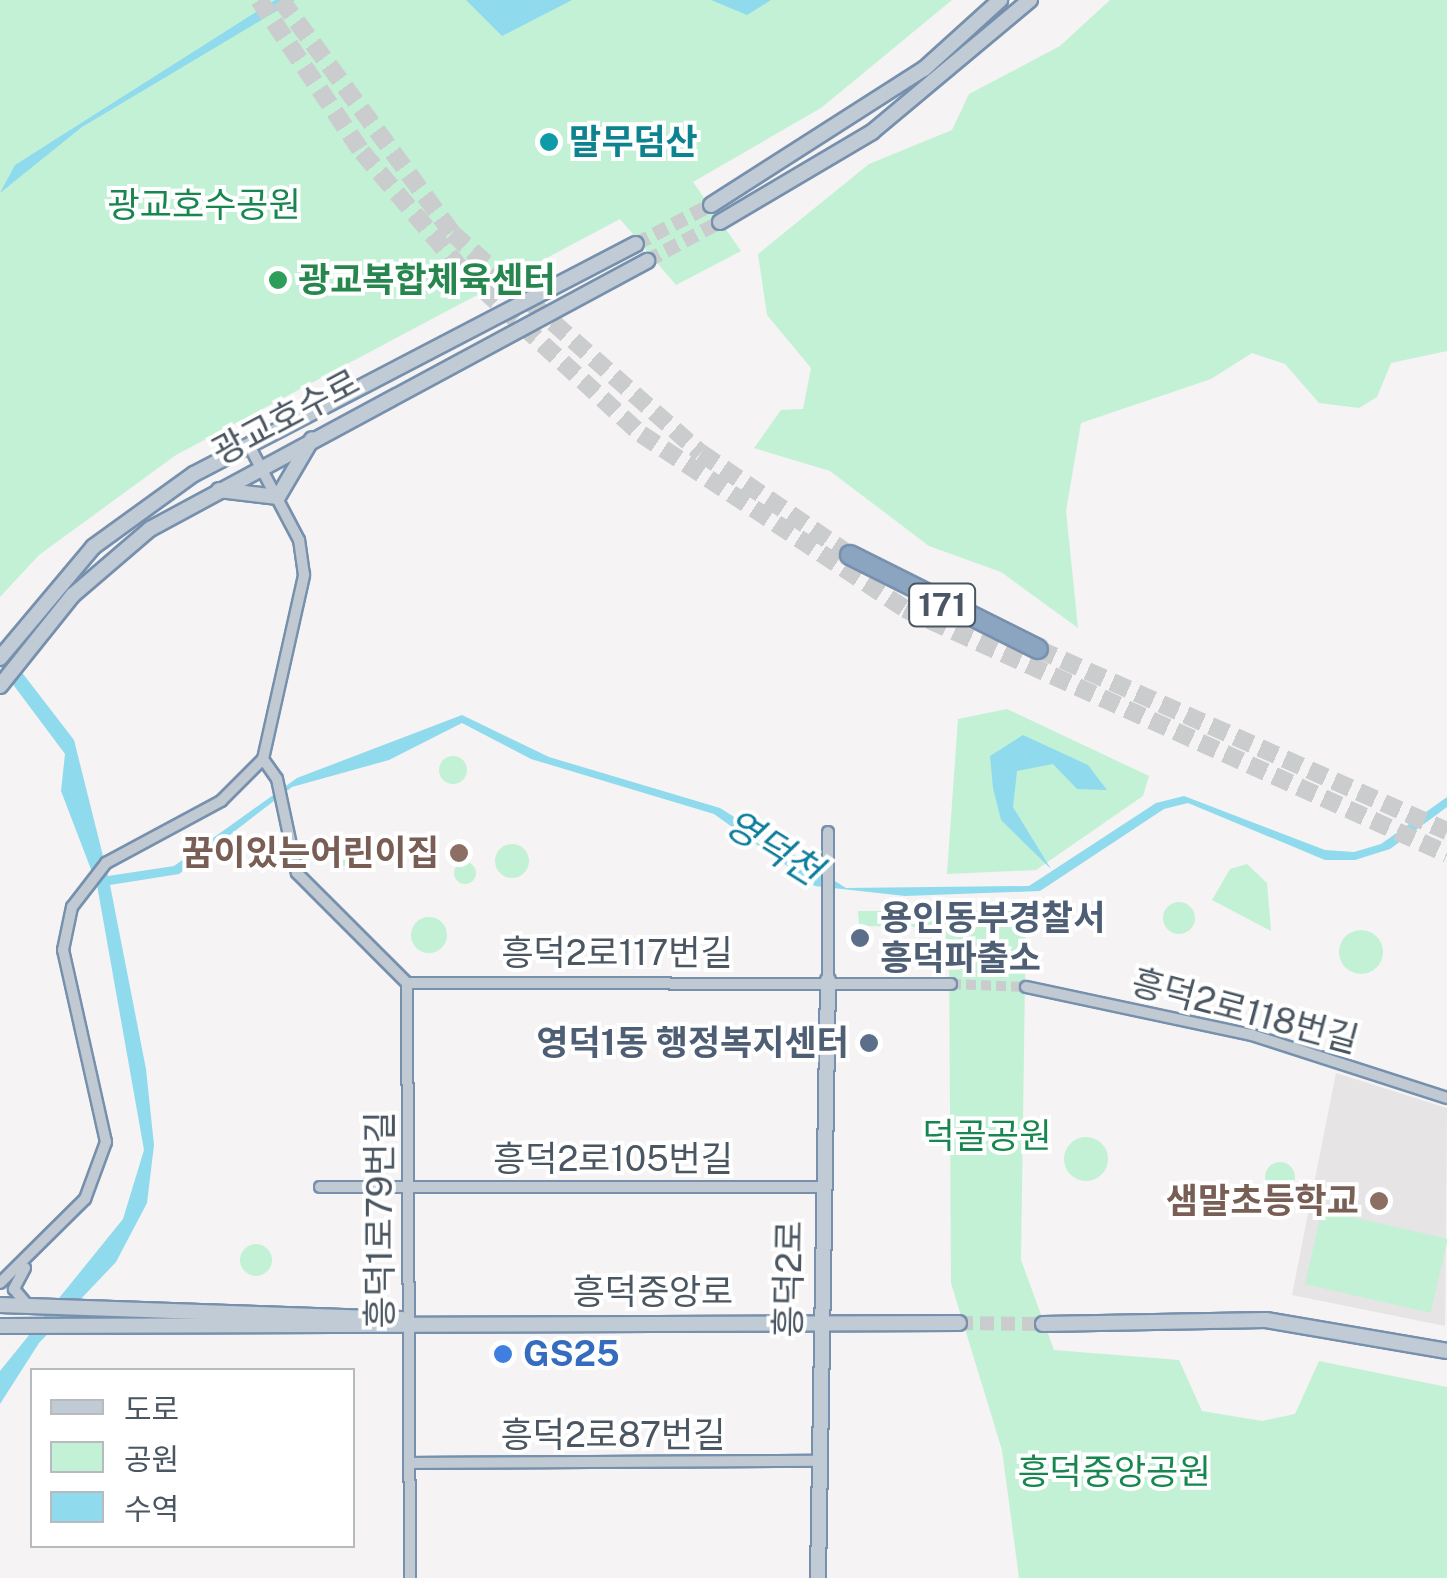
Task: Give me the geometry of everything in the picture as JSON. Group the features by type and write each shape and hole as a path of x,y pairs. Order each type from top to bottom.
{"highway":[{"name":"171","path":"850,555 1038,648"}],"main road":[{"path":"711,206 924,69 1000,0"},
{"path":"720,222 872,132 1030,0"},
{"name":"광교호수로","path":"0,658 93,547 249,445 636,244"},
{"name":"광교호수로","path":"0,686 32,642 102,565 213,490 647,260"},
{"path":"213,490 278,497 319,432"},
{"name":"흥덕2로","path":"818,1578 820,1187 828,980"},
{"name":"흥덕중앙로","path":"0,1306 370,1311 408,1320"},
{"name":"흥덕중앙로","path":"7,1326 408,1320 959,1323"},
{"path":"1043,1324 1266,1320 1447,1352"}],"street":[{"path":"0,1283 86,1200 106,1142 63,950 72,906 88,880 130,848 221,801 263,759 304,575 278,497 249,445"},
{"path":"263,759 277,779 305,886 407,982"},
{"path":"828,832 828,980 951,984"},
{"name":"흥덕2로117번길","path":"407,982 828,980"},
{"name":"흥덕1로79번길","path":"407,982 410,1578"},
{"name":"흥덕2로118번길","path":"1026,986 1252,1034 1447,1098"},
{"name":"흥덕2로105번길","path":"320,1188 820,1187"},
{"path":"30,1308 14,1283 43,1244"},
{"name":"흥덕2로87번길","path":"409,1463 818,1461"}],"shaded area":[{"name":"샘말초등학교","path":"1336,1073 1447,1108 1445,1326 1292,1295"}],"green space":[{"name":"광교호수공원","path":"0,0 952,0 821,108 693,182 741,251 676,285 620,219 176,455 39,555 0,597"},
{"path":"1110,0 1447,0 1447,351 1391,363 1377,397 1359,408 1319,403 1285,364 1252,353 1211,379 1081,423 1066,511 1078,628 1001,572 929,546 830,471 754,448 781,410 803,409 811,368 767,315 758,254 869,164 952,130 969,94 1060,46"},
{"path":"1007,709 1149,776 1143,796 1036,870 947,874 958,719"},
{"path":"453,756 463,760 467,770 463,780 453,784 443,780 439,770 443,760"},
{"path":"344,840 353,844 357,853 353,862 344,866 335,862 331,853 335,844"},
{"path":"512,844 524,849 529,861 524,873 512,878 500,873 495,861 500,849"},
{"path":"461,862 469,862 476,873 469,884 461,884 454,877 454,869"},
{"path":"1247,864 1267,883 1271,931 1212,900 1230,869"},
{"path":"1179,902 1190,907 1195,918 1190,929 1179,934 1168,929 1163,918 1168,907"},
{"name":"흥덕중앙공원","path":"858,911 1026,911 1021,1260 1054,1350 1179,1360 1202,1411 1262,1421 1295,1414 1319,1361 1447,1387 1447,1578 1019,1578 1002,1450 951,1283 949,940 926,927 859,926"},
{"path":"429,917 442,922 447,935 442,948 429,953 416,948 411,935 416,922"},
{"path":"1361,930 1376,937 1383,952 1376,967 1361,974 1346,967 1339,952 1346,937"},
{"path":"1086,1137 1101,1144 1108,1159 1101,1174 1086,1181 1071,1174 1064,1159 1071,1144"},
{"path":"1280,1162 1291,1166 1295,1177 1291,1188 1280,1192 1269,1188 1265,1177 1269,1166"},
{"path":"1322,1210 1447,1239 1431,1313 1305,1284"},
{"path":"256,1244 267,1249 272,1260 267,1271 256,1276 245,1271 240,1260 245,1249"}],"water":[{"path":"275,0 295,0 82,127 0,193 15,165"},
{"path":"466,0 572,0 502,36"},
{"path":"711,0 771,0 747,15"},
{"name":"영덕천","path":"0,644 74,740 108,876 174,866 297,778 462,715 549,757 720,808 846,888 1029,886 1156,803 1184,796 1325,850 1354,852 1381,844 1447,797 1447,807 1390,849 1355,860 1325,860 1188,803 1164,809 1040,891 905,896 815,886 714,814 531,759 462,723 389,760 292,787 179,874 110,885 146,1069 154,1145 147,1203 116,1262 39,1343 0,1404 0,1371 123,1219 144,1150 97,885 61,791 65,754 0,667"},
{"path":"1023,735 1088,765 1107,790 1077,789 1053,764 1017,771 1013,807 1051,869 1001,820 993,788 990,756"}],"tunnel":[{"path":"259,0 362,152 463,271 641,434 905,609 1447,854"},
{"path":"281,0 452,233 701,453 850,555"},
{"path":"636,244 711,205"},
{"path":"647,261 720,222"},
{"path":"1038,649 1447,831"},
{"path":"951,984 1026,987"},
{"path":"959,1323 1043,1324"}],"place":[{"name":"말무덤산","path":"549,142"},
{"name":"광교복합체육센터","path":"278,280"},
{"name":"꿈이있는어린이집","path":"459,853"},
{"name":"용인동부경찰서 흥덕파출소","path":"860,938"},
{"name":"영덕1동 행정복지센터","path":"869,1043"},
{"name":"샘말초등학교","path":"1379,1201"},
{"name":"GS25","path":"503,1354"}],"park label":[{"name":"덕골공원","path":"987,1136"}]}
